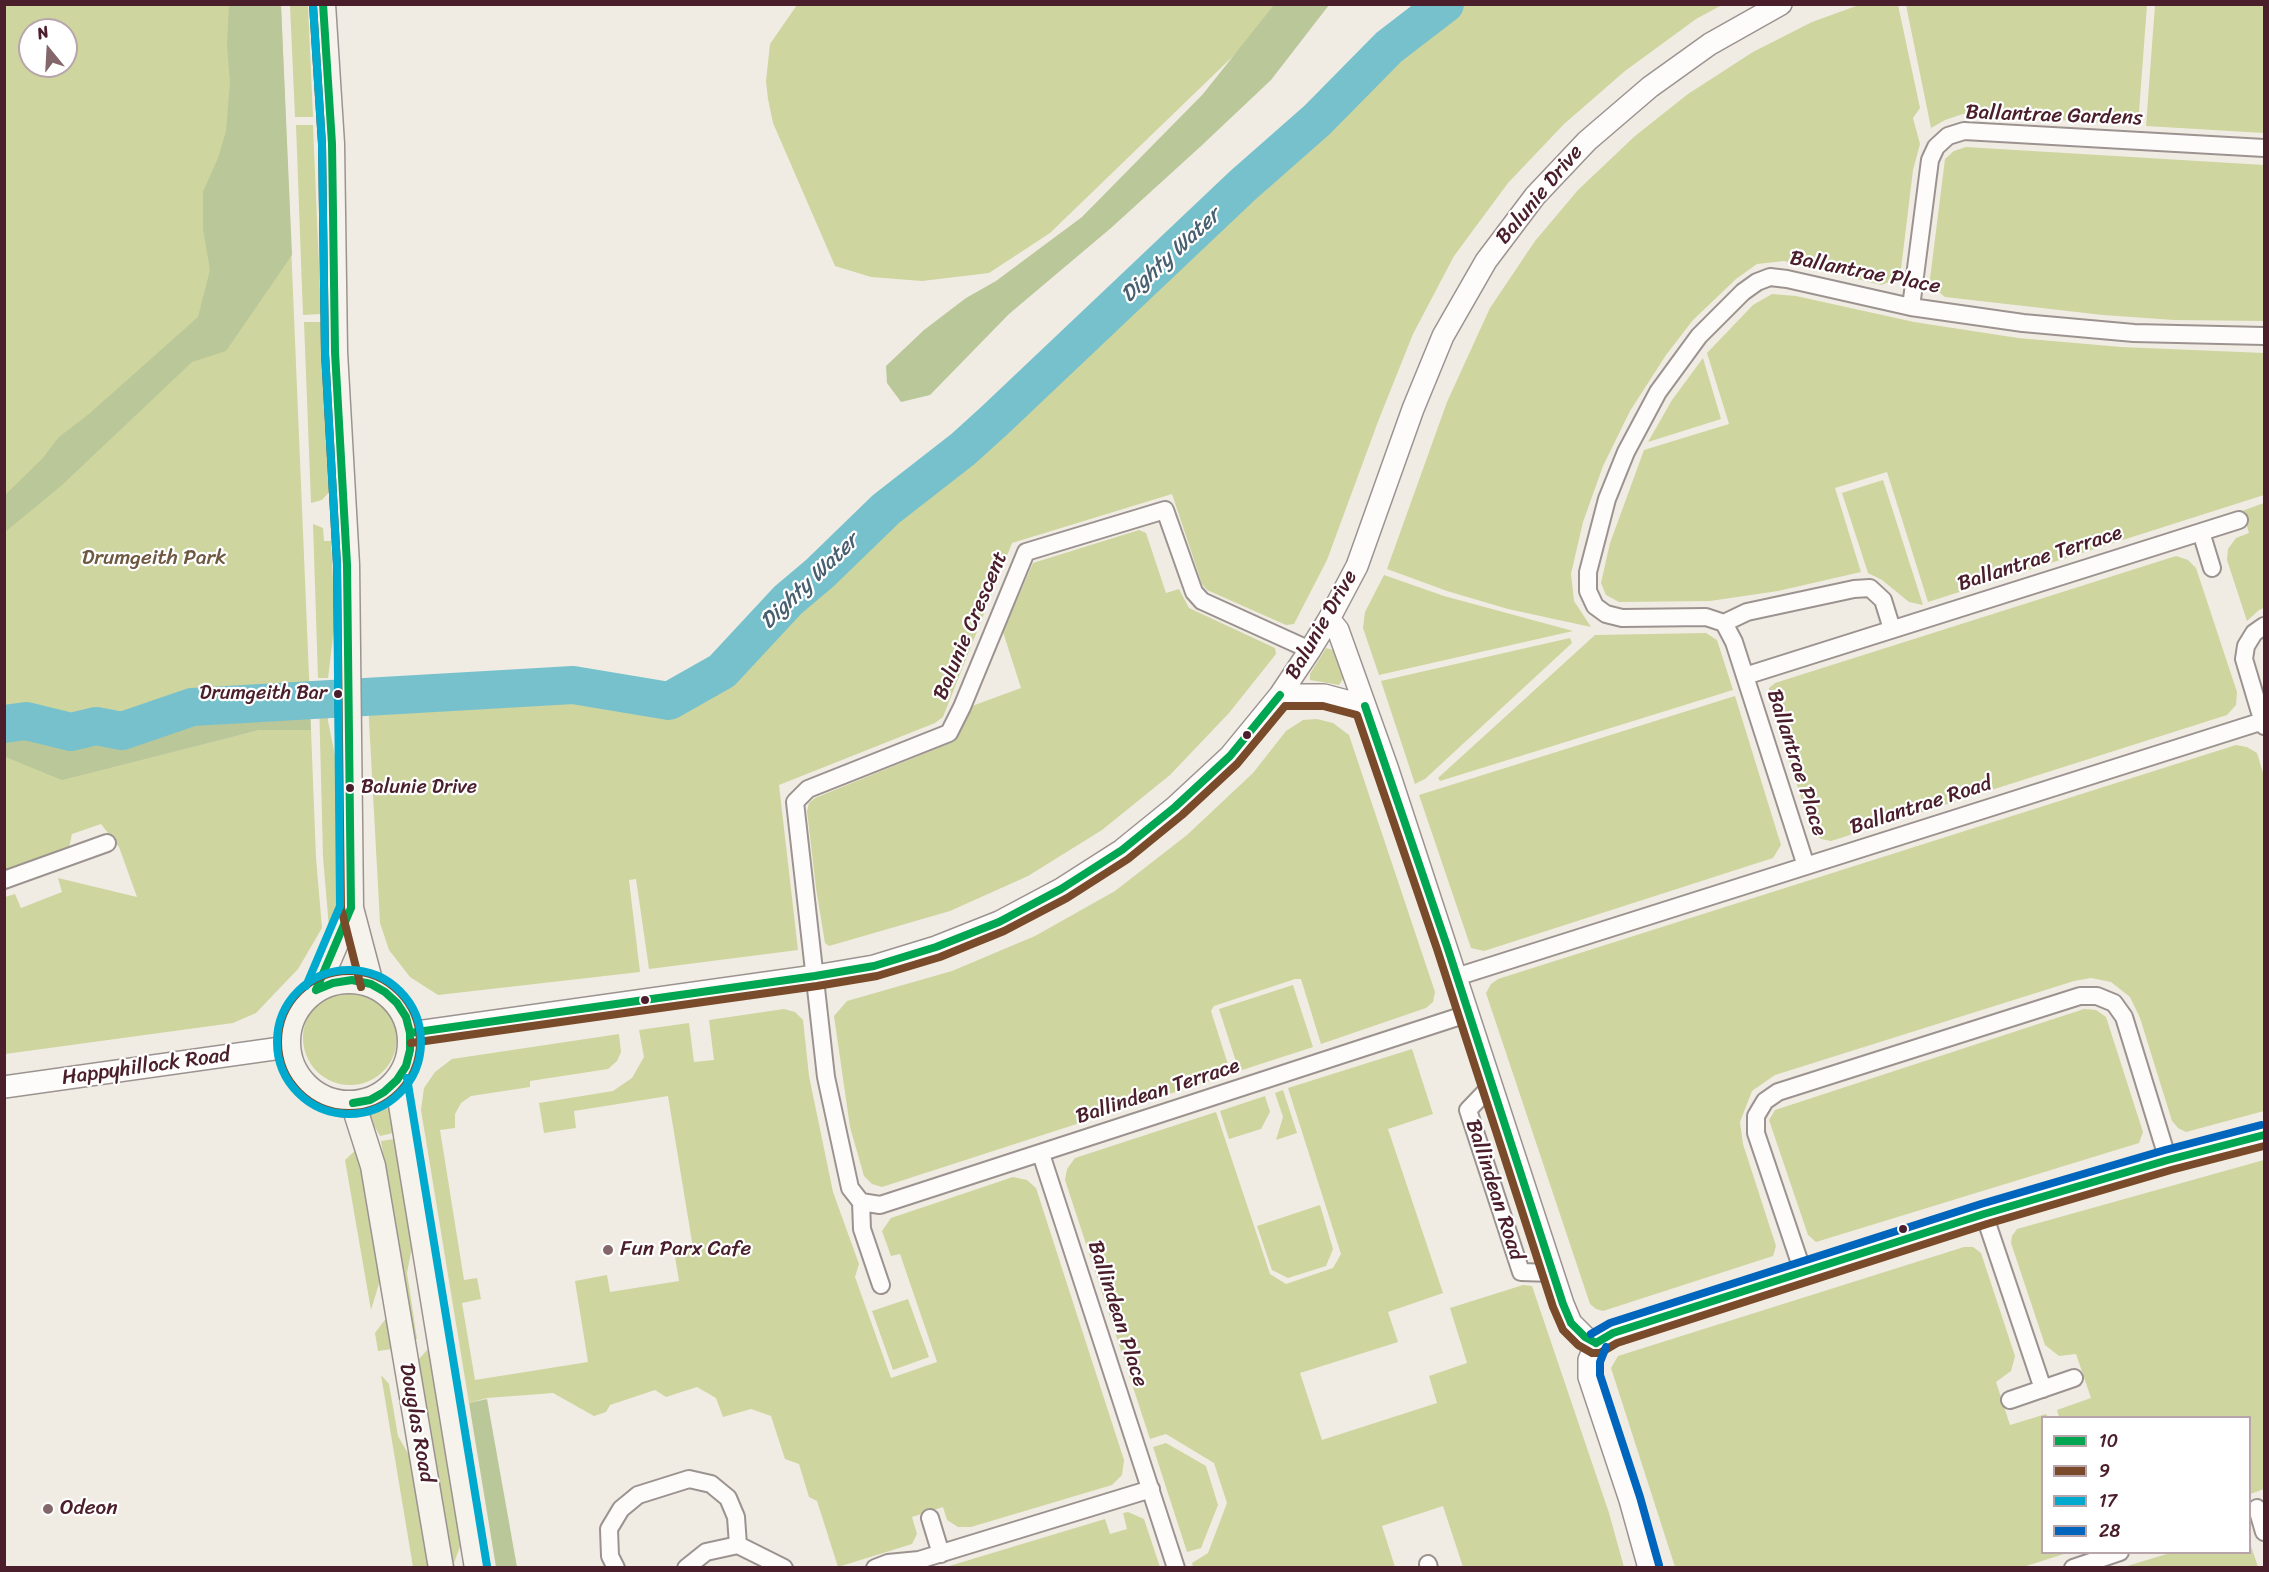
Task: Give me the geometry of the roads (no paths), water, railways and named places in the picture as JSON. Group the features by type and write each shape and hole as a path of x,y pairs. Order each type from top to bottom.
{"main road":[{"path":"323,4 332,144 335,352 346,538 351,908 371,984"},
{"path":"316,990 351,908"},
{"path":"352,980 371,984 385,992 397,1003 406,1017 410,1033 410,1050 406,1066 397,1080 384,1092 369,1100 353,1103 330,1100 309,1088 295,1070 288,1047 288,1034 294,1015 316,990 333,983 352,980"},
{"name":"Douglas Road","path":"397,1080 477,1568"},
{"name":"Douglas Road","path":"353,1103 374,1166 441,1568"}],"street":[{"name":"Balunie Drive","path":"410,1033 874,966 936,947 999,922 1061,889 1122,850 1175,807 1230,756 1280,695 1310,650 1357,566 1413,409 1443,336 1486,261 1535,196 1596,134 1650,87 1710,44 1781,4"},
{"name":"Ballantrae Gardens","path":"1911,307 1930,160 1936,147 1948,136 1964,131 2265,148"},
{"name":"Ballantrae Place","path":"1806,866 1734,642 1724,623 1706,618 1622,618 1606,615 1595,606 1588,591 1588,572 1607,498 1626,452 1658,392 1699,336 1743,292 1757,282 1770,277 1911,307 2023,323 2134,333 2265,336"},
{"name":"Balunie Crescent","path":"815,976 795,802 808,789 949,733 962,708 1026,552 1165,510 1194,592 1202,601 1310,650"},
{"name":"Ballantrae Terrace","path":"1745,676 2239,520"},
{"path":"2201,532 2212,568"},
{"path":"1724,623 1747,612 1854,589 1870,588 1883,600 1893,629"},
{"name":"Ballindean Road","path":"1329,619 1338,630 1365,706 1571,1323 1596,1343"},
{"path":"2264,724 2244,659 2246,646 2254,633 2265,626"},
{"path":"1280,695 1324,695 1365,706"},
{"name":"Ballantrae Road","path":"1456,977 2264,724"},
{"path":"4,880 106,843"},
{"path":"815,976 826,1077 838,1141 850,1188 861,1202 862,1229 881,1285"},
{"path":"1803,1272 1756,1133 1756,1116 1765,1101 1778,1092 2080,996 2097,996 2114,1003 2124,1017 2168,1160"},
{"name":"Ballindean Terrace","path":"861,1202 880,1205 1467,1014"},
{"name":"Happyhillock Road","path":"4,1087 288,1047"},
{"name":"Ballindean Road","path":"1491,1086 1468,1110 1521,1272 1553,1273"},
{"path":"1649,1568 1630,1500 1589,1377 1589,1360 1596,1343 1613,1332 1984,1214 2168,1160 2265,1135"},
{"name":"Ballindean Place","path":"1041,1154 1176,1568"},
{"path":"1984,1214 2043,1389"},
{"path":"2010,1400 2074,1378"},
{"path":"616,1568 610,1556 609,1529 621,1509 638,1495 689,1479 711,1484 728,1498 736,1517 738,1545"},
{"path":"875,1568 888,1563 919,1560 941,1554 1151,1489"},
{"path":"2257,1508 2265,1532"},
{"path":"930,1518 941,1554"},
{"path":"686,1568 706,1552 738,1545 784,1568"},
{"path":"2073,1568 2114,1554"}],"waterway":[{"name":"Dighty Water","path":"4,724 26,721 71,732 96,726 122,731 192,707 573,685 669,701 722,671 788,600 820,573 886,509 963,449 1242,186 1317,120 1389,47 1445,4"}],"place":[{"name":"Drumgeith Bar","path":"338,694"},
{"name":"Balunie Drive","path":"350,788"},
{"name":"Fun Parx Cafe","path":"608,1250"},
{"name":"Odeon","path":"48,1509"}],"park label":[{"name":"Drumgeith Park","path":"154,559"}]}
